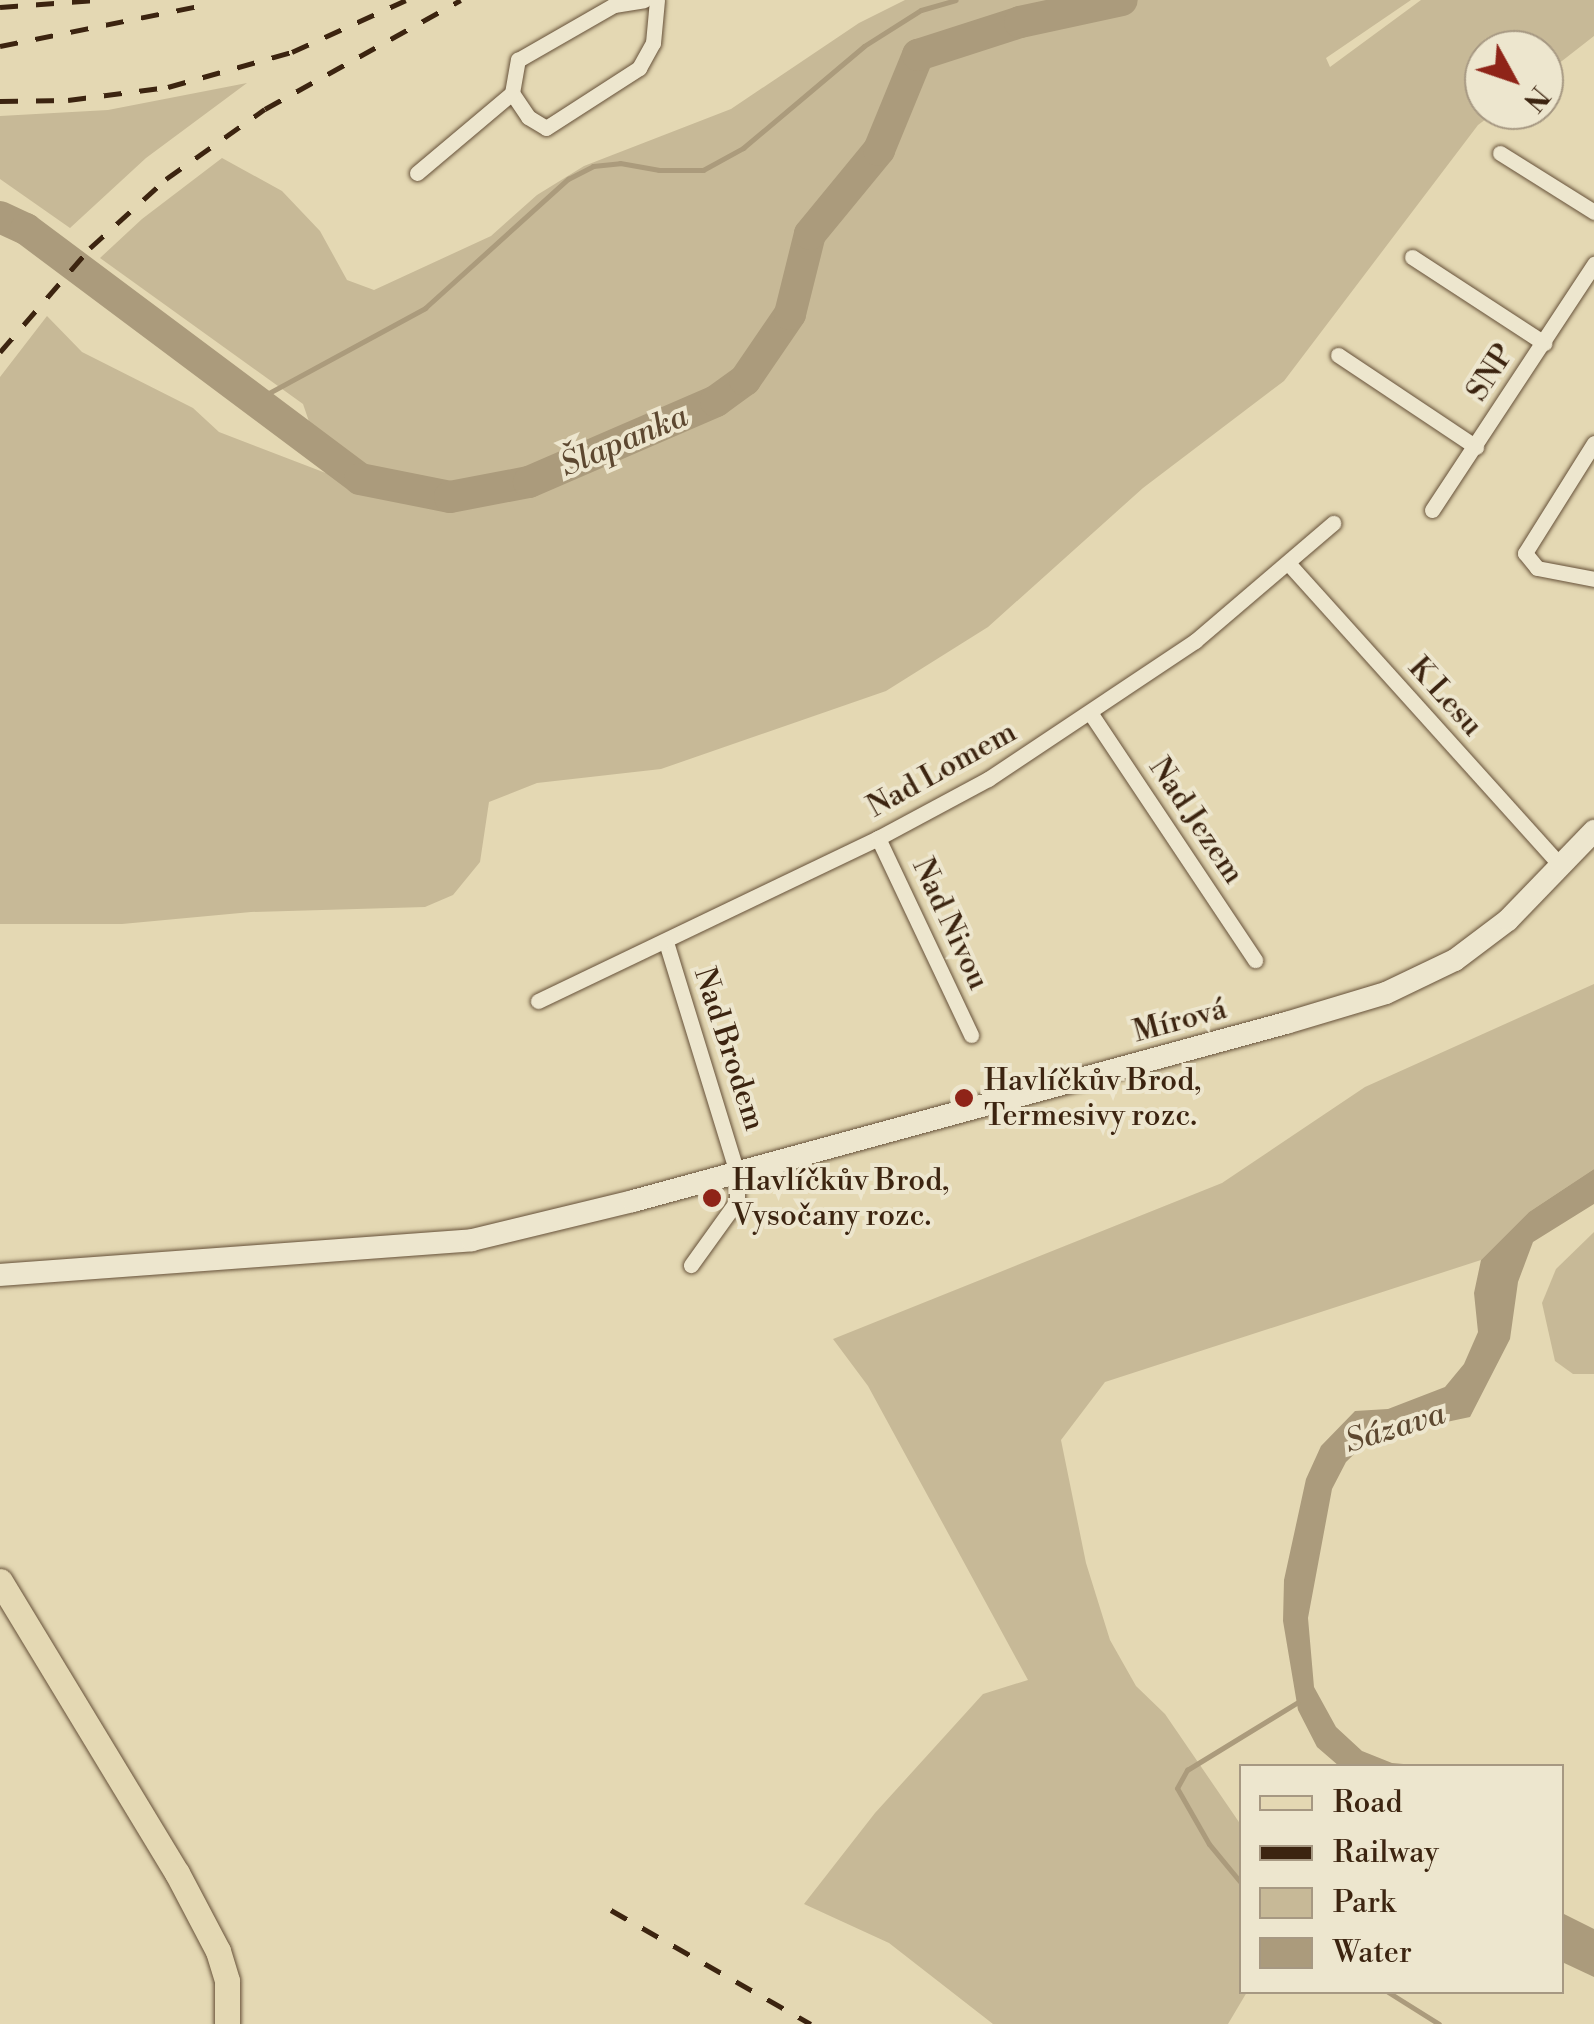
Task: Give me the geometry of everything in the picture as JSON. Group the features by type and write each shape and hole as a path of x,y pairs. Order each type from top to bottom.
{"main road":[{"path":"0,1580 177,1873 218,1951 228,1981 228,2024"}],"street":[{"path":"417,174 512,93 518,60 614,5 644,0"},
{"path":"512,93 528,117 546,128 562,118 639,68 653,42 657,0"},
{"path":"1500,153 1594,212"},
{"path":"1412,257 1544,343"},
{"name":"SNP","path":"1432,510 1594,264"},
{"path":"1338,355 1476,447"},
{"path":"1594,443 1526,546 1526,559 1536,568 1594,579"},
{"name":"Nad Lomem","path":"538,1001 878,838 988,779 1091,714 1195,641 1333,524"},
{"name":"K Lesu","path":"1289,564 1560,866"},
{"name":"Nad Jezem","path":"1091,714 1256,960"},
{"name":"Mírová","path":"0,1275 408,1248 500,1234 737,1173 1396,989 1480,944 1594,831"},
{"name":"Nad Nivou","path":"878,838 971,1035"},
{"name":"Nad Brodem","path":"666,942 737,1173"},
{"path":"691,1265 738,1201 737,1173"}],"green space":[{"path":"905,0 1411,0 1326,58 1330,67 1421,0 1594,0 1594,36 1564,59 1564,30 1464,30 1464,130 1474,130 1284,381 1143,488 988,627 886,691 661,769 537,783 489,802 480,862 453,895 425,907 251,912 122,924 0,924 0,377 47,316 82,352 193,408 219,432 404,503 388,473 358,466 316,442 303,404 100,258 142,219 222,158 282,191 320,231 347,280 374,290 491,236 537,195 584,166 731,109 859,23"},
{"path":"247,83 146,158 70,228 0,179 0,116 108,110"},
{"path":"1594,984 1594,1169 1529,1212 1481,1260 1105,1382 1061,1440 1086,1563 1110,1640 1136,1686 1165,1714 1239,1822 1239,1994 1246,1994 1228,2024 993,2024 889,1943 804,1904 875,1813 983,1694 1028,1680 868,1386 833,1339 1222,1183 1365,1087"},
{"path":"1594,1232 1594,1374 1573,1374 1555,1361 1542,1303 1556,1269"}],"water":[{"name":"Sázava","path":"1594,1169 1594,1204 1533,1242 1518,1282 1510,1339 1470,1417 1371,1438 1346,1462 1332,1489 1308,1618 1314,1687 1336,1727 1362,1751 1403,1764 1337,1764 1317,1747 1298,1710 1283,1621 1284,1580 1306,1479 1321,1446 1355,1411 1388,1409 1445,1387 1464,1364 1478,1332 1474,1293 1481,1260 1529,1212"},
{"path":"1564,1914 1594,1929 1594,1977 1564,1963"}],"waterway":[{"path":"254,401 425,308 568,179 593,166 620,163 659,170 703,170 743,148 864,46 921,10 956,0"},
{"name":"Šlapanka","path":"0,217 26,229 360,479 450,497 529,482 716,401 745,380 790,314 810,234 879,150 918,55 1020,22 1122,0"},
{"path":"1239,1880 1209,1844 1177,1788 1187,1770 1298,1702"},
{"path":"1391,1994 1439,2024"}],"railway":[{"path":"0,7 96,0"},
{"path":"0,101 68,100 168,87 292,52 406,0"},
{"path":"0,352 90,248 166,179 265,109 461,0"},
{"path":"0,46 208,4"},
{"path":"611,1910 811,2024"}],"place":[{"name":"Havlíčkův Brod, Termesivy rozc.","path":"964,1098"},
{"name":"Havlíčkův Brod, Vysočany rozc.","path":"712,1198"}]}
